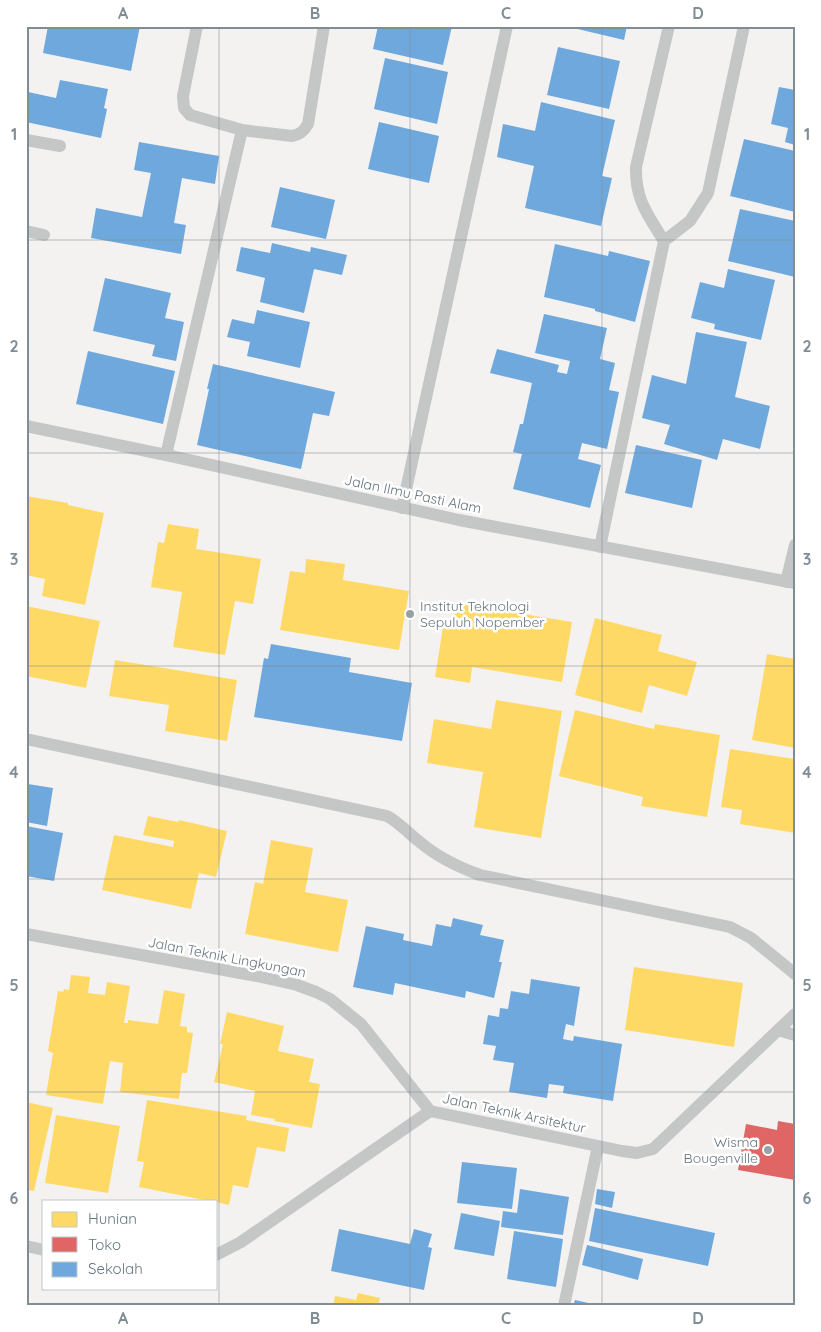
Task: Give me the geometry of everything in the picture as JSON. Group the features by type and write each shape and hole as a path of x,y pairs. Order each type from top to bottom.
{"lane":[{"path":"197,26 183,96 184,108 190,115 242,130 292,136 305,130 308,124 324,26"},
{"path":"402,508 507,26"},
{"path":"664,241 639,197 636,167 669,26"},
{"path":"600,547 664,241 690,221 708,193 744,26"},
{"path":"166,455 242,130"},
{"path":"26,140 60,146"},
{"path":"26,231 44,235"},
{"name":"Jalan Ilmu Pasti Alam","path":"26,426 402,508 791,583"},
{"path":"791,583 795,545"},
{"path":"26,739 386,816 402,826 434,854 453,865 480,875 730,928 751,938 795,974"},
{"name":"Jalan Teknik Lingkungan","path":"26,934 257,976 297,985 316,992 336,1003 361,1024 430,1111"},
{"name":"Jalan Teknik Arsitektur","path":"218,1254 241,1242 430,1111 637,1153 653,1149 795,1014"},
{"path":"778,1030 795,1035"},
{"path":"564,1306 598,1146"},
{"path":"26,1246 42,1250"}],"building: Hunian":[{"path":"26,496 68,503 68,505 104,513 85,605 42,596 45,579 26,575"},
{"path":"168,524 199,529 196,549 261,559 253,604 235,601 225,655 173,647 182,592 151,587 158,542 164,543"},
{"path":"306,559 345,564 343,580 409,591 399,650 280,630 290,571 305,573"},
{"path":"456,603 572,622 562,682 472,667 470,683 435,677 443,627 452,628"},
{"path":"26,606 100,621 86,688 26,676"},
{"path":"595,618 662,635 658,651 697,662 687,696 649,685 642,713 575,695"},
{"path":"767,654 795,659 795,748 752,740"},
{"path":"115,660 237,680 227,741 165,731 169,705 109,696"},
{"path":"496,700 562,711 541,838 474,827 483,772 427,763 434,719 491,729"},
{"path":"575,710 654,729 655,724 720,735 707,817 641,806 643,797 559,776"},
{"path":"730,749 795,759 795,833 740,824 742,810 721,807"},
{"path":"148,816 178,822 179,820 227,831 216,877 199,873 191,909 102,890 114,835 173,847 174,841 143,835"},
{"path":"271,840 313,848 305,892 348,900 338,952 245,934 255,882 263,884"},
{"path":"634,967 743,983 734,1047 625,1030"},
{"path":"71,975 90,977 88,993 105,995 107,982 130,986 124,1023 128,1023 128,1020 158,1024 164,990 185,994 180,1026 187,1027 187,1032 193,1033 187,1073 182,1073 179,1099 120,1092 123,1063 110,1061 103,1104 46,1095 53,1053 48,1051 58,991 69,990"},
{"path":"227,1012 284,1026 278,1051 314,1059 309,1082 320,1084 312,1128 251,1115 255,1091 214,1082 223,1044 220,1044"},
{"path":"147,1100 247,1116 246,1120 289,1128 285,1152 257,1147 248,1188 233,1185 229,1205 218,1202 218,1200 204,1200 139,1187 144,1162 137,1161"},
{"path":"26,1102 53,1108 34,1191 26,1190"},
{"path":"56,1115 120,1126 108,1193 45,1183"},
{"path":"358,1293 380,1298 378,1306 333,1306 335,1296 356,1300"}],"building: Toko":[{"name":"Wisma Bougenville","path":"778,1121 795,1124 795,1180 738,1170 746,1124 777,1130"}],"building: Sekolah":[{"path":"48,26 140,26 131,71 43,53"},
{"path":"378,26 452,26 443,65 373,49"},
{"path":"565,26 627,26 624,40"},
{"path":"558,47 620,61 609,109 547,95"},
{"path":"385,58 448,72 437,124 374,109"},
{"path":"60,80 108,89 104,108 107,109 101,138 26,122 28,92 56,98"},
{"path":"779,87 795,90 795,145 785,142 788,128 771,124"},
{"path":"541,102 615,120 602,176 612,178 601,226 525,208 534,166 497,157 503,124 535,131"},
{"path":"379,122 439,136 429,183 368,169"},
{"path":"744,139 795,151 795,212 730,196"},
{"path":"139,142 219,156 215,184 182,178 174,223 186,225 181,254 91,238 96,208 142,217 151,173 134,170"},
{"path":"280,187 335,200 326,239 271,227"},
{"path":"740,209 795,221 795,277 728,261"},
{"path":"272,243 310,252 311,247 347,255 342,275 314,269 304,313 260,302 265,278 236,271 241,247 270,253"},
{"path":"555,244 608,256 609,251 650,261 635,322 595,311 595,309 544,297"},
{"path":"728,269 775,280 761,340 714,329 715,324 691,318 700,282 724,288"},
{"path":"105,278 171,293 165,318 184,322 176,361 152,356 155,345 93,331"},
{"path":"257,310 310,322 300,368 247,356 250,342 227,337 232,319 254,324"},
{"path":"544,314 607,328 600,359 615,363 609,390 619,392 607,449 582,443 578,459 601,465 590,508 513,489 522,454 513,452 520,424 523,424 532,383 490,373 497,349 559,365 557,372 567,374 570,361 535,353"},
{"path":"696,332 747,342 735,397 770,406 760,449 723,439 717,460 664,444 670,425 642,418 652,375 686,384"},
{"path":"88,351 175,371 163,424 76,404"},
{"path":"213,364 335,392 329,416 313,413 301,469 197,445"},
{"path":"636,445 702,460 692,508 625,493"},
{"path":"271,644 351,658 349,672 412,683 402,741 254,717 264,658 268,659"},
{"path":"28,784 53,788 47,826 26,822"},
{"path":"26,826 63,833 54,881 26,876"},
{"path":"453,918 483,925 480,935 504,940 499,962 502,962 494,998 466,991 465,998 395,983 393,995 353,987 366,926 404,934 403,940 432,946 436,924 451,927"},
{"path":"531,979 580,987 574,1026 566,1024 563,1039 573,1041 574,1036 622,1044 613,1101 563,1093 564,1086 549,1084 547,1098 509,1092 514,1063 493,1060 496,1046 483,1044 488,1015 499,1017 500,1008 508,1009 511,991 529,994"},
{"path":"462,1162 517,1168 512,1209 457,1203"},
{"path":"520,1189 569,1197 563,1235 501,1227 503,1211 517,1213"},
{"path":"597,1189 615,1192 612,1208 595,1204"},
{"path":"595,1208 715,1233 708,1266 589,1241"},
{"path":"461,1213 500,1221 494,1256 454,1249"},
{"path":"339,1229 410,1244 414,1229 432,1234 428,1247 432,1248 424,1290 331,1271"},
{"path":"514,1231 563,1239 556,1287 507,1279"},
{"path":"587,1245 643,1259 638,1280 582,1265"},
{"path":"575,1300 597,1305 573,1306"}],"place":[{"name":"Institut Teknologi Sepuluh Nopember","path":"410,614"},
{"name":"Wisma Bougenville","path":"768,1150"}]}
